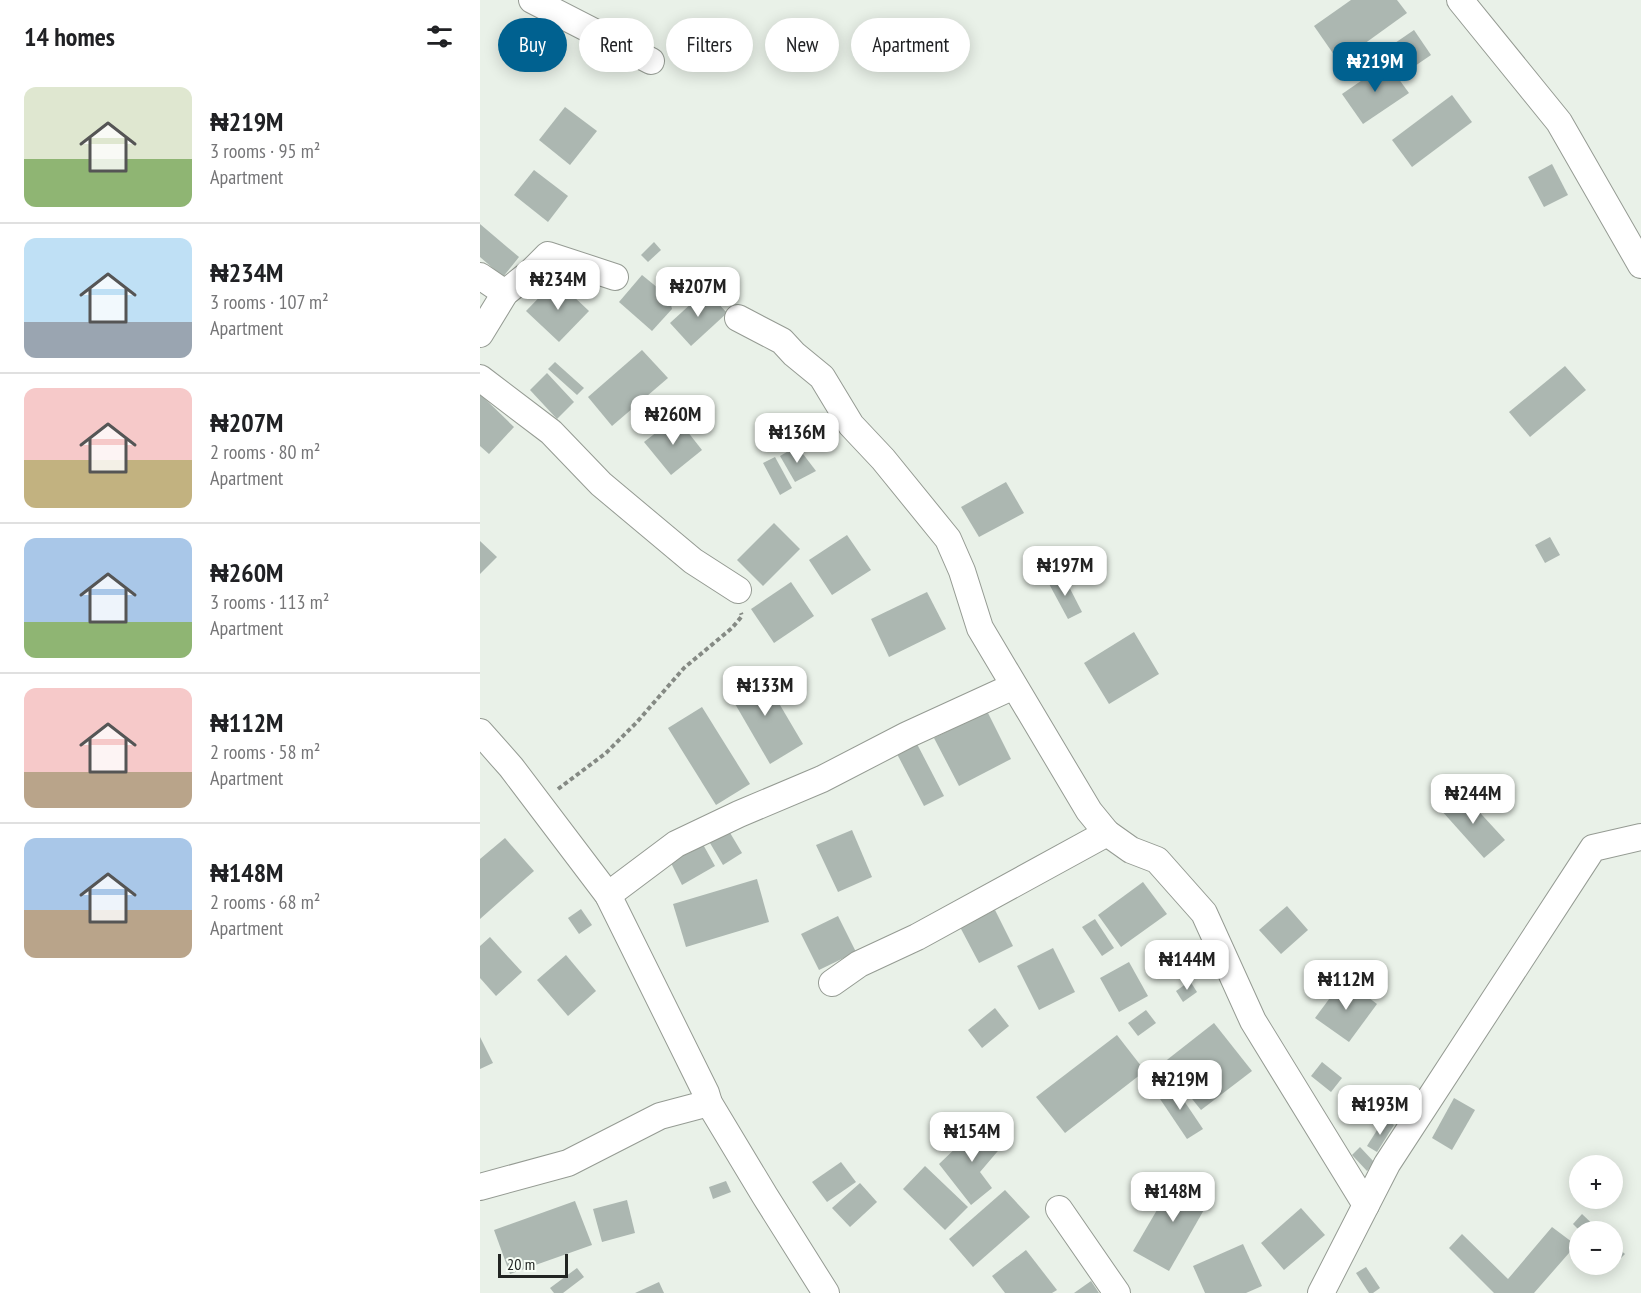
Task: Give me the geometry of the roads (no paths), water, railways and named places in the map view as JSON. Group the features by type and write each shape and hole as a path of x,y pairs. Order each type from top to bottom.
{"street":[{"path":"532,0 579,24"},
{"path":"1460,0 1559,122 1641,265"},
{"path":"480,334 505,293 548,255 615,277"},
{"path":"480,276 505,293"},
{"path":"738,318 782,340 794,354 822,377 851,425 883,459 948,539 962,571 980,628 1089,811 1107,833 1131,850 1157,860 1204,913 1253,1021 1365,1205"},
{"path":"480,378 551,432 601,484 693,561 738,590"},
{"path":"608,896 676,844 739,813 822,779 907,735 1014,686"},
{"path":"480,732 511,767 608,896 709,1103 826,1293"},
{"path":"832,983 859,964 917,938 1107,833"},
{"path":"1321,1293 1387,1164 1593,848 1641,837"},
{"path":"480,1187 568,1163 660,1116 709,1103"},
{"path":"1059,1209 1117,1293"}]}
